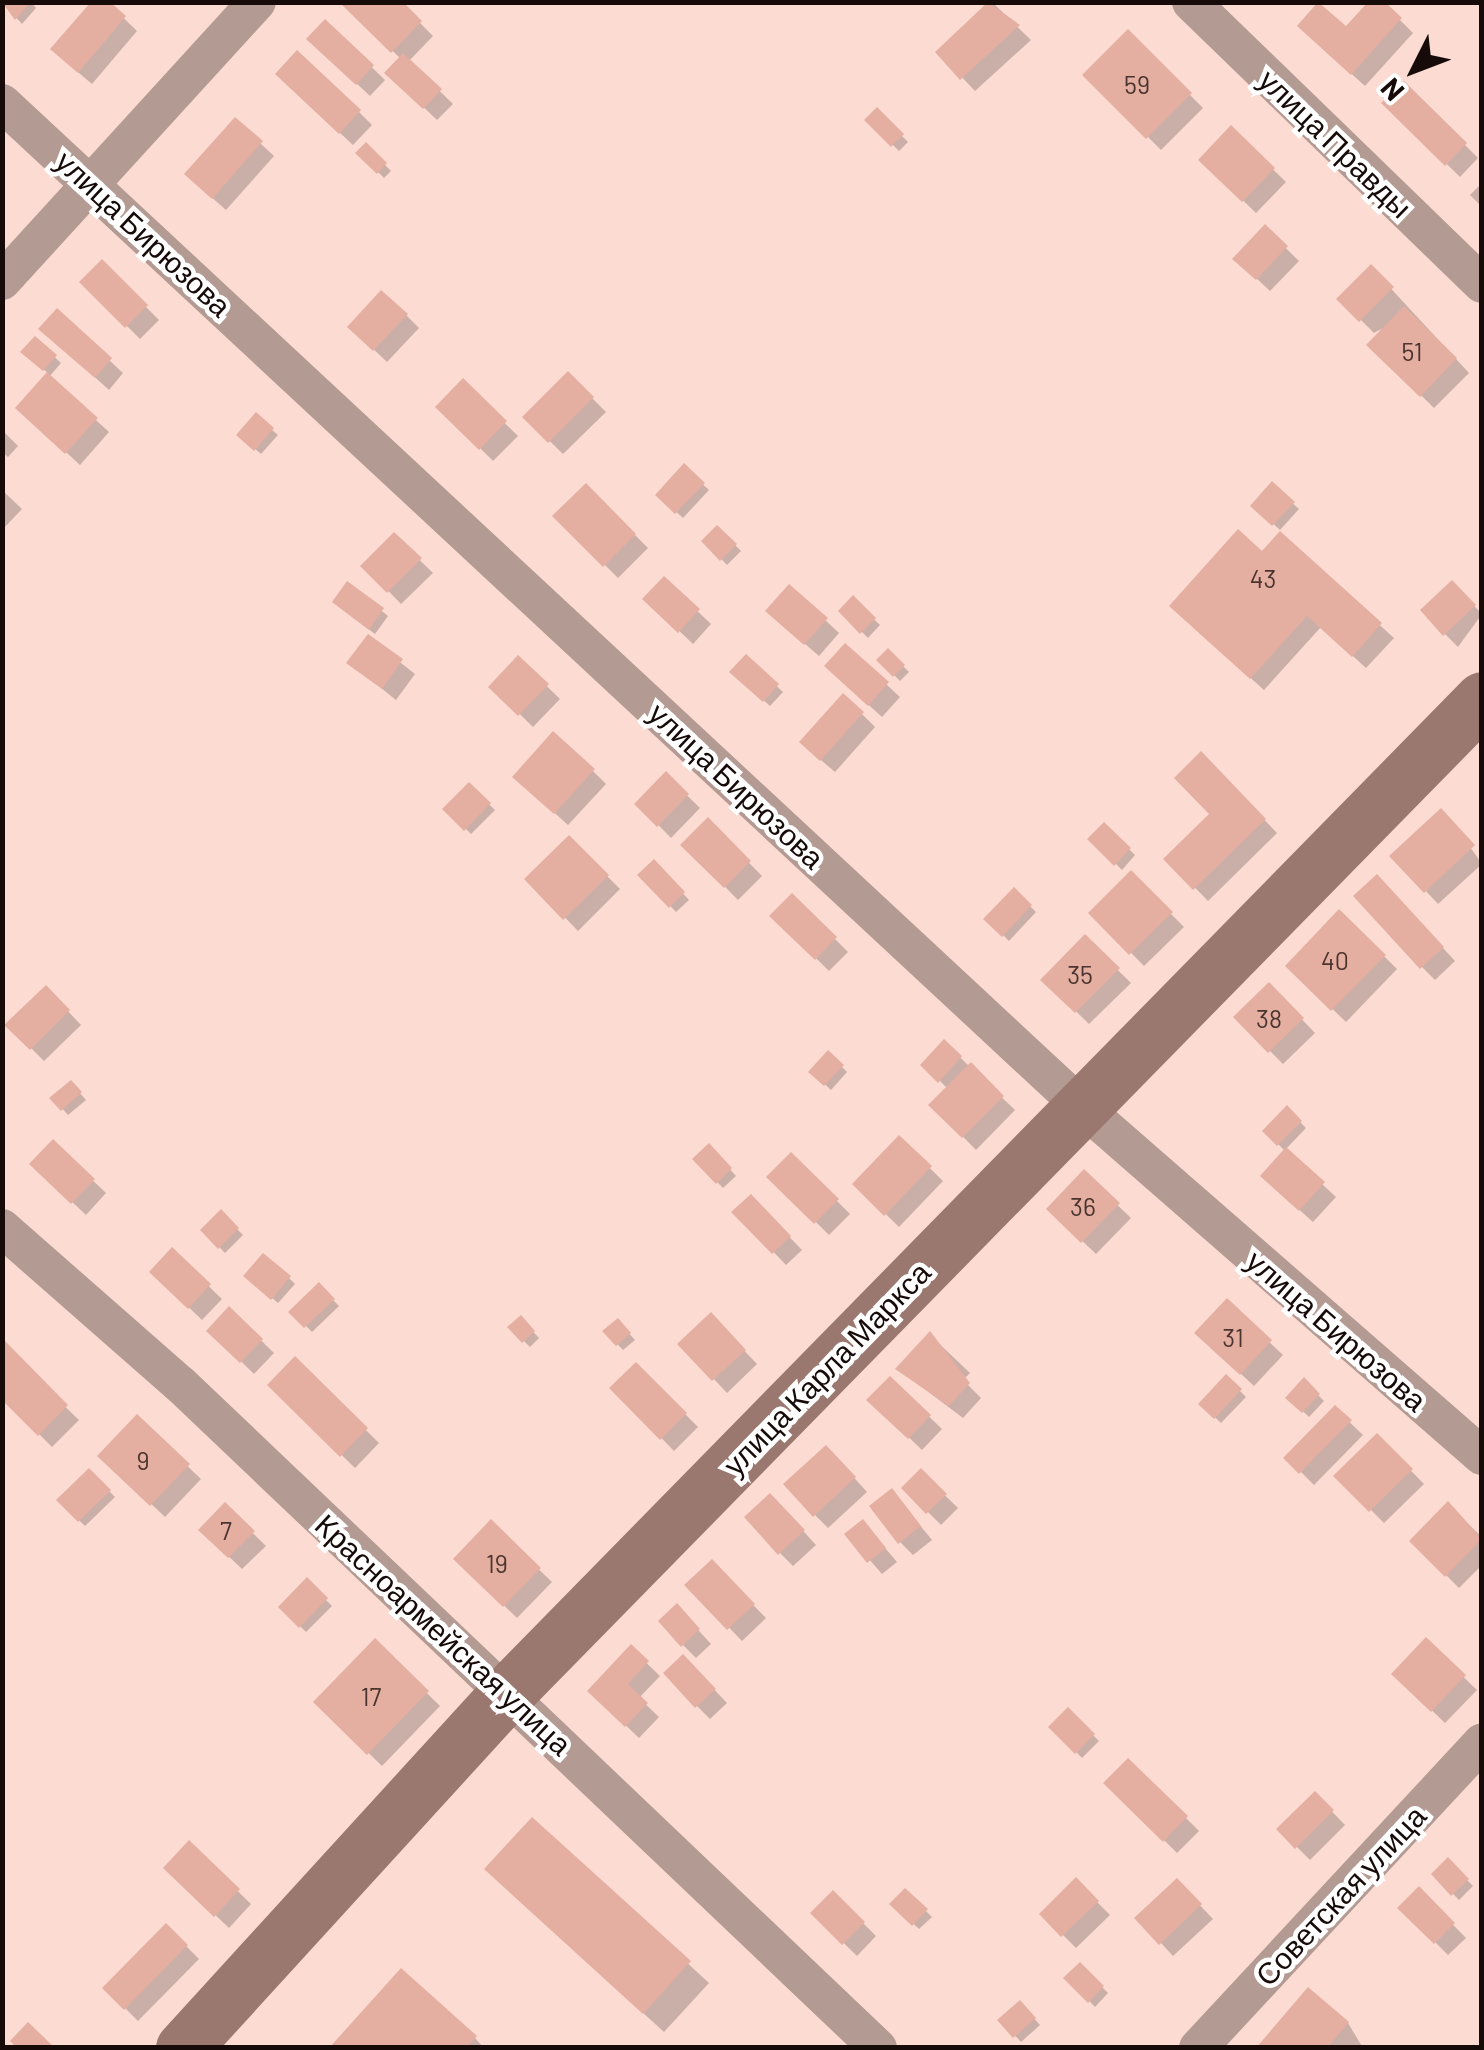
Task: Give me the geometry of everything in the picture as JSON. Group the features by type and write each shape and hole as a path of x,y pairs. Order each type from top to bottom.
{"main road":[{"name":"улица Карла Маркса","path":"182,2048 507,1693 1482,699"}],"street":[{"path":"2,281 257,2"},
{"name":"улица Правды","path":"1191,2 1482,284"},
{"name":"улица Бирюзова","path":"2,103 1082,1107 1482,1456"},
{"name":"Красноармейская улица","path":"2,1228 507,1693 878,2048"},
{"name":"Советская улица","path":"1198,2048 1482,1742"}],"building":[{"path":"2,2 31,2 15,20"},
{"path":"91,2 110,2 126,16 78,73 50,49"},
{"path":"339,2 403,2 422,21 391,53"},
{"path":"988,2 1020,25 960,80 935,52"},
{"path":"1318,2 1346,26 1368,2 1385,2 1402,18 1351,75 1297,26"},
{"path":"325,19 374,65 356,85 306,39"},
{"path":"1128,29 1192,93 1146,139 1082,75"},
{"path":"297,50 361,110 339,134 275,74"},
{"path":"403,53 442,89 423,109 384,73"},
{"path":"1404,81 1467,143 1445,166 1381,103"},
{"path":"877,107 904,134 891,147 864,120"},
{"path":"235,117 263,141 212,199 184,174"},
{"path":"1231,125 1275,168 1242,202 1198,160"},
{"path":"366,142 387,163 377,174 355,153"},
{"path":"1265,224 1288,246 1256,280 1232,259"},
{"path":"102,259 148,305 125,328 79,282"},
{"path":"1371,264 1394,287 1359,322 1336,299"},
{"path":"381,290 408,314 373,351 347,327"},
{"path":"1404,306 1457,358 1420,397 1366,345"},
{"path":"57,308 112,358 95,378 38,329"},
{"path":"35,336 57,355 43,371 20,352"},
{"path":"568,371 594,397 548,443 522,417"},
{"path":"47,372 98,418 65,454 15,408"},
{"path":"463,378 507,421 479,450 435,407"},
{"path":"256,412 274,428 254,451 236,435"},
{"path":"684,463 705,483 675,514 655,495"},
{"path":"1272,481 1295,502 1272,526 1250,506"},
{"path":"586,483 636,534 603,567 552,516"},
{"path":"717,525 737,544 720,561 701,541"},
{"path":"1238,529 1262,551 1280,531 1382,623 1352,657 1307,616 1250,679 1169,606"},
{"path":"394,532 422,558 387,593 360,566"},
{"path":"664,576 700,609 678,633 642,599"},
{"path":"1452,580 1476,605 1443,636 1420,610"},
{"path":"347,581 384,608 369,630 332,602"},
{"path":"789,584 828,618 804,645 765,611"},
{"path":"853,595 876,618 860,634 838,611"},
{"path":"368,634 403,659 382,689 346,663"},
{"path":"845,643 889,682 868,706 824,666"},
{"path":"888,648 905,665 893,677 876,660"},
{"path":"746,654 779,684 763,702 729,672"},
{"path":"518,655 549,684 518,716 488,687"},
{"path":"843,693 864,712 820,761 799,742"},
{"path":"553,731 595,769 554,814 512,777"},
{"path":"1201,751 1266,819 1193,890 1163,859 1209,814 1174,778"},
{"path":"666,771 689,794 657,827 634,804"},
{"path":"469,782 491,803 464,831 442,809"},
{"path":"1441,808 1475,845 1424,893 1389,856"},
{"path":"708,817 751,861 724,888 680,845"},
{"path":"1104,822 1131,848 1114,866 1087,839"},
{"path":"569,835 609,875 563,920 524,879"},
{"path":"654,859 685,892 669,908 637,875"},
{"path":"1131,870 1173,912 1129,955 1088,913"},
{"path":"1377,874 1444,947 1420,969 1353,896"},
{"path":"1014,887 1032,905 1002,937 983,919"},
{"path":"792,893 837,937 815,960 769,916"},
{"path":"1339,909 1386,955 1331,1011 1285,966"},
{"path":"1085,934 1120,968 1075,1013 1040,980"},
{"path":"1269,982 1304,1018 1268,1053 1233,1017"},
{"path":"46,985 70,1010 30,1050 4,1025"},
{"path":"944,1039 962,1056 938,1083 920,1065"},
{"path":"828,1050 844,1065 824,1086 808,1072"},
{"path":"971,1062 1004,1096 962,1138 928,1105"},
{"path":"71,1080 82,1092 61,1111 49,1098"},
{"path":"1287,1105 1302,1121 1277,1146 1262,1131"},
{"path":"899,1135 932,1166 884,1216 852,1184"},
{"path":"53,1139 95,1179 71,1204 29,1164"},
{"path":"709,1143 732,1168 716,1184 692,1159"},
{"path":"1286,1147 1325,1182 1299,1211 1260,1176"},
{"path":"791,1152 839,1199 814,1224 766,1177"},
{"path":"1084,1169 1120,1203 1081,1243 1046,1209"},
{"path":"751,1194 791,1236 772,1254 731,1212"},
{"path":"221,1209 239,1228 218,1249 200,1230"},
{"path":"172,1247 211,1284 188,1309 149,1272"},
{"path":"263,1253 291,1276 271,1300 243,1276"},
{"path":"319,1282 335,1299 304,1328 288,1312"},
{"path":"1227,1298 1272,1340 1240,1375 1194,1333"},
{"path":"229,1306 263,1339 240,1363 206,1331"},
{"path":"711,1312 746,1350 712,1381 677,1344"},
{"path":"521,1315 535,1331 522,1343 507,1327"},
{"path":"618,1318 631,1333 616,1346 602,1331"},
{"path":"930,1331 970,1383 949,1406 895,1369"},
{"path":"5,1341 68,1405 38,1436 2,1400"},
{"path":"295,1356 368,1428 340,1457 267,1385"},
{"path":"636,1362 687,1413 660,1440 609,1388"},
{"path":"1226,1374 1242,1389 1214,1419 1198,1404"},
{"path":"890,1376 931,1415 908,1439 866,1400"},
{"path":"1304,1377 1320,1394 1302,1413 1285,1398"},
{"path":"1335,1405 1352,1420 1299,1474 1283,1458"},
{"path":"137,1414 190,1464 150,1506 97,1456"},
{"path":"1377,1433 1413,1469 1369,1512 1333,1476"},
{"path":"826,1445 856,1477 813,1517 783,1484"},
{"path":"89,1468 111,1490 78,1522 56,1500"},
{"path":"921,1468 947,1494 926,1514 901,1488"},
{"path":"892,1488 921,1526 898,1544 869,1506"},
{"path":"770,1493 805,1530 778,1555 744,1517"},
{"path":"1448,1501 1482,1539 1445,1577 1409,1541"},
{"path":"225,1502 255,1531 228,1558 198,1530"},
{"path":"491,1519 541,1568 503,1607 453,1559"},
{"path":"863,1519 886,1548 867,1563 844,1534"},
{"path":"712,1559 755,1604 727,1630 684,1585"},
{"path":"307,1577 328,1598 299,1628 278,1607"},
{"path":"677,1603 700,1629 681,1647 658,1621"},
{"path":"1426,1637 1466,1675 1431,1712 1391,1674"},
{"path":"375,1638 429,1691 367,1755 313,1702"},
{"path":"631,1644 649,1661 628,1684 648,1703 625,1727 587,1691"},
{"path":"683,1654 716,1689 695,1708 663,1673"},
{"path":"1068,1707 1095,1734 1075,1754 1048,1727"},
{"path":"1128,1758 1188,1816 1163,1842 1103,1783"},
{"path":"1315,1791 1334,1810 1295,1849 1276,1829"},
{"path":"532,1817 691,1961 643,2014 484,1869"},
{"path":"189,1840 240,1889 214,1917 163,1868"},
{"path":"1448,1857 1469,1879 1451,1896 1431,1874"},
{"path":"1076,1877 1099,1901 1061,1937 1039,1914"},
{"path":"1177,1878 1202,1904 1159,1945 1134,1918"},
{"path":"1419,1886 1455,1923 1434,1944 1397,1908"},
{"path":"905,1888 928,1909 912,1926 889,1904"},
{"path":"833,1890 865,1922 842,1945 810,1913"},
{"path":"166,1923 188,1945 124,2010 102,1988"},
{"path":"1080,1962 1104,1986 1088,2003 1063,1978"},
{"path":"401,1968 477,2036 466,2048 329,2048"},
{"path":"1308,1987 1349,2022 1327,2048 1256,2048"},
{"path":"1020,2000 1036,2018 1013,2038 997,2020"},
{"path":"28,2022 55,2048 17,2048 10,2041"}]}
